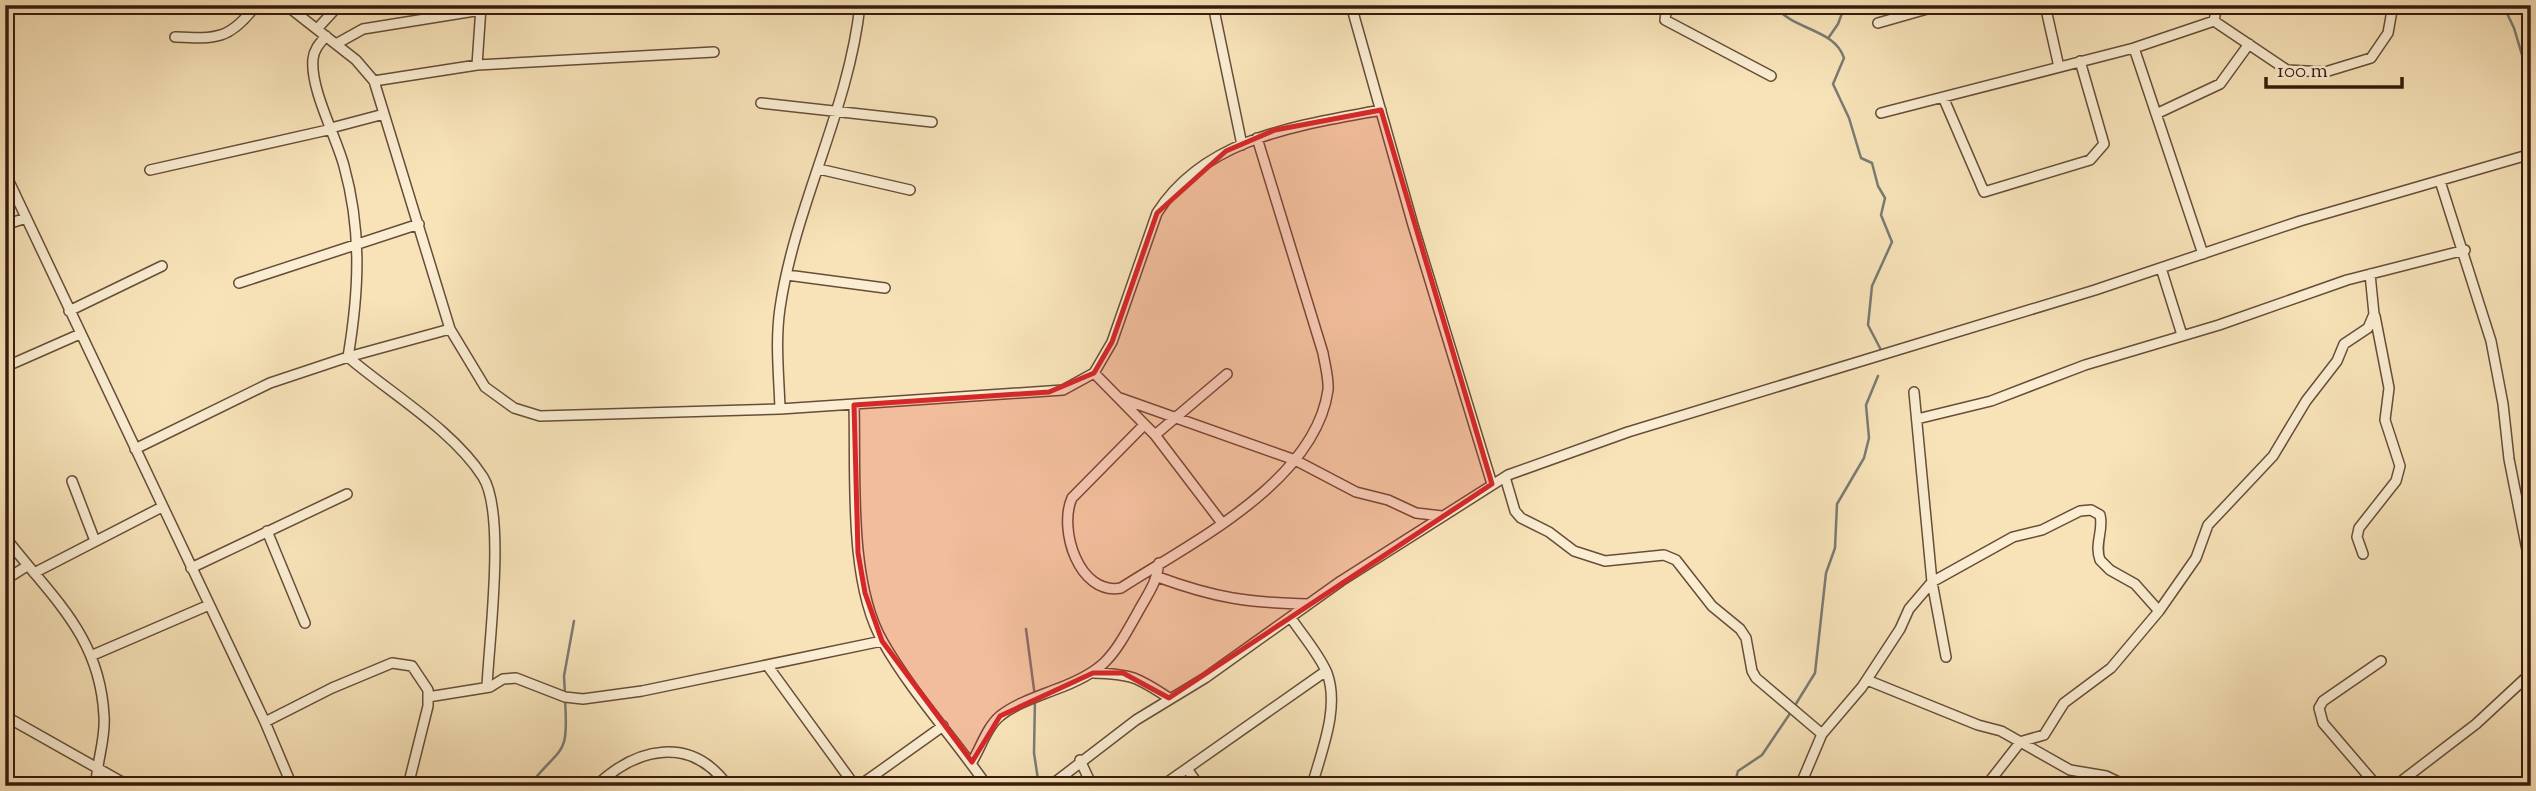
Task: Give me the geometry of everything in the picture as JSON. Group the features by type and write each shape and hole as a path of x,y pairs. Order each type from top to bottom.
{"street":[{"path":"175,37 212,39 225,36 256,5"},
{"path":"286,5 356,61 374,81 450,329 485,387 514,408 540,416 780,409 1063,390 1094,373 1112,342 1149,231 1166,200 1194,174 1226,151 1275,130 1381,110"},
{"path":"317,29 339,5"},
{"path":"780,409 777,335 786,275 835,113 857,29 860,5"},
{"path":"1213,5 1242,145"},
{"path":"1351,5 1492,484"},
{"path":"1667,5 1665,20 1771,76"},
{"path":"1878,23 1941,5"},
{"path":"2045,5 2059,67"},
{"path":"2214,21 2217,5"},
{"path":"2214,21 2287,70 2325,72 2371,58 2388,33 2393,5"},
{"path":"336,44 363,29 481,8 477,65"},
{"path":"1881,113 2133,48 2214,21"},
{"path":"326,36 316,48 314,71 345,167 359,244 357,297 348,357"},
{"path":"2156,114 2220,84 2249,44"},
{"path":"2133,48 2203,254"},
{"path":"374,81 477,65 714,52"},
{"path":"1943,97 1984,192 2090,160 2104,144 2080,61"},
{"path":"761,103 932,122"},
{"path":"150,170 384,114"},
{"path":"1144,425 1072,498 1066,525 1087,576 1097,587 1108,591 1121,588 1222,523 1268,488 1295,460 1316,428 1328,387 1324,353 1257,138"},
{"path":"1050,786 1080,760 1170,698 1205,678 1309,604 1504,477 1628,432 2531,154"},
{"path":"819,169 909,190"},
{"path":"5,173 265,722 292,786"},
{"path":"2441,181 2465,250 2498,373 2509,459 2531,570"},
{"path":"5,225 26,218"},
{"path":"239,282 419,224"},
{"path":"1917,419 1991,401 2085,365 2371,274 2465,250"},
{"path":"69,311 162,266"},
{"path":"2161,268 2182,335"},
{"path":"2362,554 2357,537 2360,527 2396,481 2400,466 2385,420 2389,388 2374,314 2371,274"},
{"path":"786,275 885,288"},
{"path":"1986,786 2023,741 2044,735 2064,703 2111,668 2159,611 2196,558 2208,525 2254,474 2264,467 2305,401 2337,361 2344,344 2368,328 2374,314"},
{"path":"135,449 270,383 348,357 450,329"},
{"path":"5,367 80,334"},
{"path":"348,357 464,452 484,478 490,495 495,530 487,687"},
{"path":"1094,373 1155,435 1222,523"},
{"path":"1155,435 1227,374"},
{"path":"1914,392 1933,582 1946,657"},
{"path":"1120,398 1295,460 1356,492 1416,513 1441,516"},
{"path":"854,404 858,553 865,593 882,641 987,786"},
{"path":"1504,477 1515,511 1521,519 1549,532 1574,551 1605,561 1664,555 1676,561 1712,606 1740,629 1746,638 1752,671 1756,678 1822,734"},
{"path":"72,481 95,541"},
{"path":"191,568 347,494"},
{"path":"5,580 95,541 162,507"},
{"path":"1800,786 1822,734 1867,680 1900,629 1909,609 1933,582 2012,537 2042,530 2080,511 2091,510 2101,514 2103,524 2098,544 2099,560 2110,570 2135,584 2159,611"},
{"path":"267,531 305,623"},
{"path":"5,537 59,600 93,655 105,720 96,768 96,786"},
{"path":"972,762 992,725 1000,716 1093,673 1123,643 1158,577 1159,563"},
{"path":"1158,577 1213,596 1248,603 1309,604"},
{"path":"93,655 209,605"},
{"path":"1291,618 1326,671 1331,688 1329,720 1312,786"},
{"path":"428,697 487,687 503,679 516,678 565,696 583,699 882,641"},
{"path":"2377,786 2323,723 2319,708 2323,701 2381,661"},
{"path":"265,722 332,688 392,663 412,666 423,681 428,706 408,786"},
{"path":"768,665 857,786 943,726"},
{"path":"1162,786 1326,671"},
{"path":"1093,673 1123,673 1141,679 1170,698"},
{"path":"2395,786 2476,724 2531,673"},
{"path":"1867,680 2023,741 2070,770 2106,776 2127,786"},
{"path":"5,716 129,786"},
{"path":"596,786 615,769 638,757 675,751 698,757 728,786"},
{"path":"1080,760 1092,786"},
{"path":"1188,770 1199,786"}],"highlighted area":[{"path":"1381,110 1492,484 1169,698 1123,673 1093,673 1000,716 972,762 882,641 865,593 858,553 854,405 1049,392 1094,373 1112,342 1157,213 1226,151 1275,130"}],"waterway":[{"path":"1774,5 1782,14 1832,41 1844,58 1833,84 1849,118 1861,158 1872,163 1878,186 1885,198 1881,215 1892,242 1872,286 1868,325 1881,350"},
{"path":"1829,37 1838,24 1845,5"},
{"path":"2503,5 2514,28 2531,85"},
{"path":"1794,707 1815,673 1826,573 1835,548 1837,504 1864,458 1869,438 1866,405 1878,376"},
{"path":"565,694 564,676 574,621"},
{"path":"1026,629 1035,697 1034,753 1039,786"},
{"path":"529,786 564,743 565,700"},
{"path":"1734,786 1738,771 1762,755 1791,712"}]}
